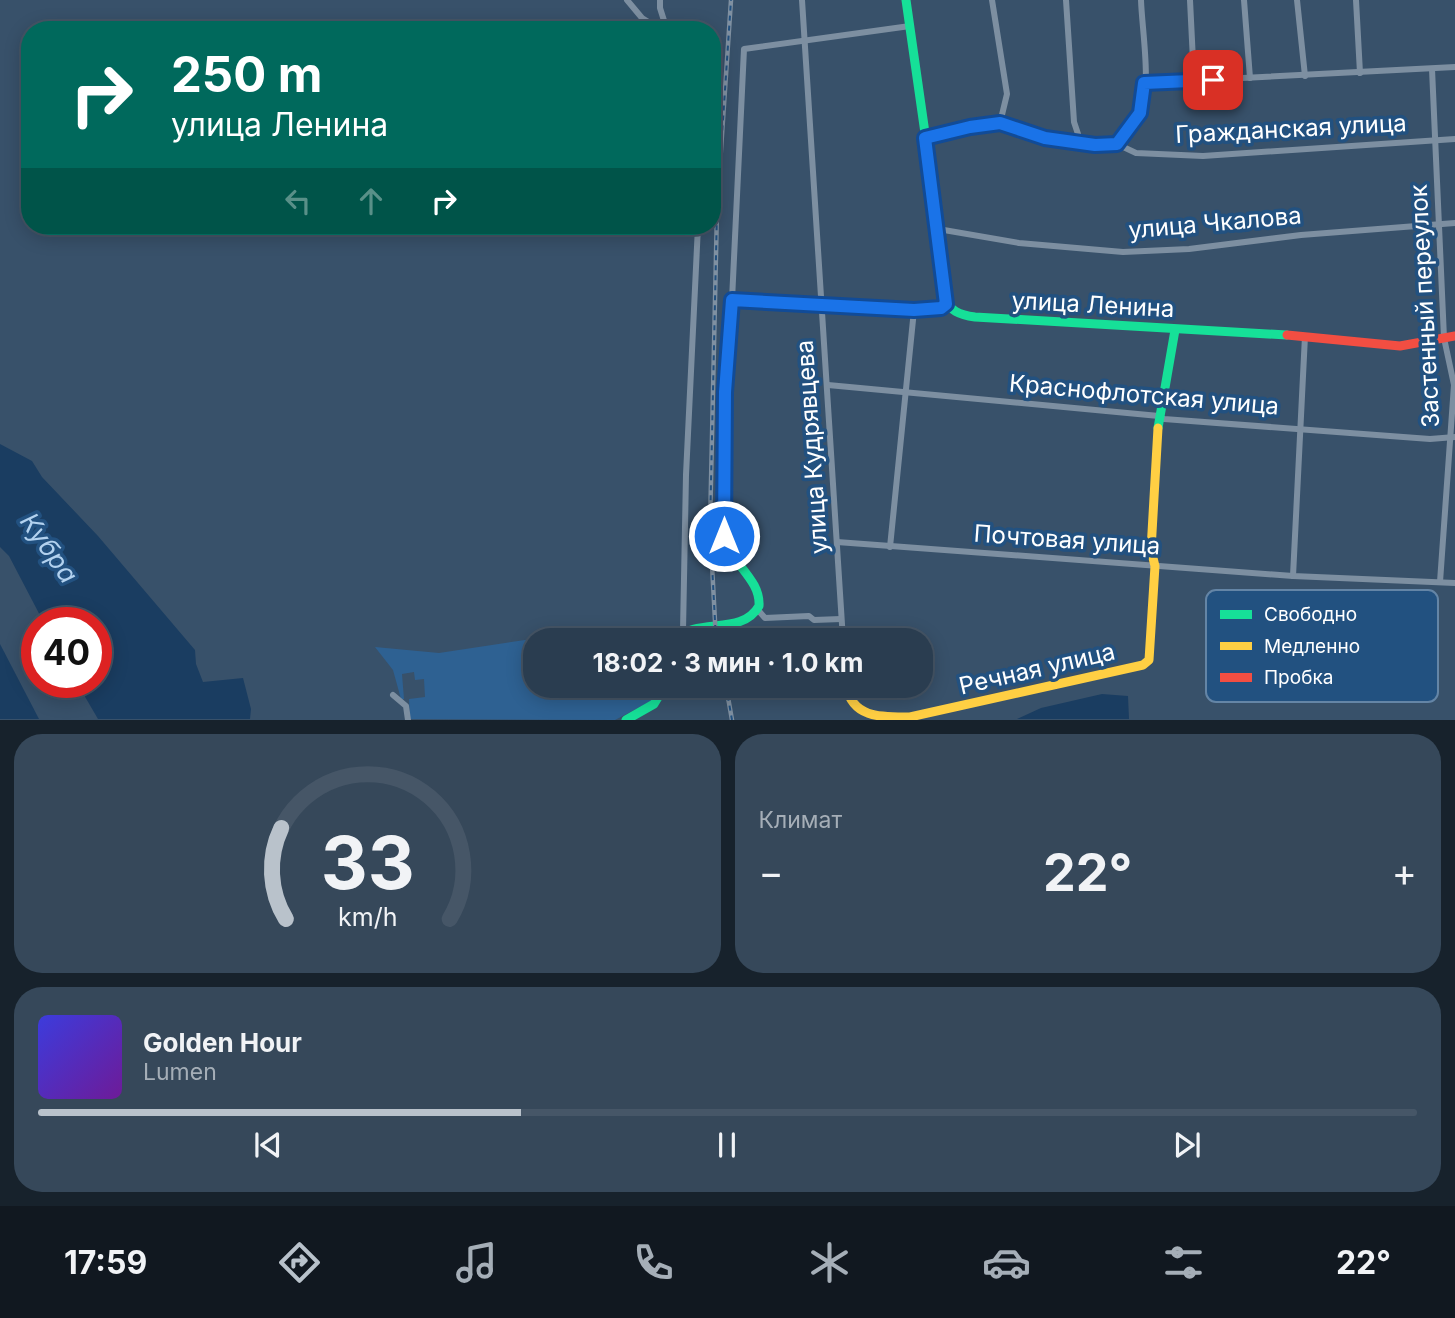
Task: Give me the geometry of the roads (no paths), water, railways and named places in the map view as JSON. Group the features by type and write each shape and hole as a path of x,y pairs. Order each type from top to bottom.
{"street":[{"path":"627,0 647,21"},
{"path":"660,0 663,21"},
{"name":"улица Кудрявцева","path":"802,0 842,628"},
{"path":"732,300 914,310 941,308 946,304 906,0"},
{"path":"992,0 1007,94 1000,123"},
{"path":"1066,0 1073,122 1081,143"},
{"path":"1117,144 1140,113 1144,83 1141,0"},
{"path":"1190,0 1194,80"},
{"path":"1244,0 1250,78"},
{"path":"1297,0 1306,76"},
{"path":"1356,0 1360,73"},
{"path":"841,619 814,620 809,616 765,618 758,610 757,592 731,557 724,536 725,392 732,300 742,52 748,48 910,26"},
{"path":"1144,83 1455,67"},
{"name":"Застенный переулок","path":"1432,69 1444,338 1454,385 1453,436 1440,582"},
{"name":"Гражданская улица","path":"925,138 1000,123 1045,138 1117,144 1136,153 1203,156 1455,139"},
{"name":"улица Чкалова","path":"938,229 1019,243 1124,252 1189,249 1301,235 1455,222"},
{"path":"683,628 686,475 698,235"},
{"name":"улица Ленина","path":"946,304 953,312 974,317 1305,336 1400,346 1455,336"},
{"path":"890,547 914,310"},
{"path":"1156,566 1151,550 1159,416 1170,369 1175,330"},
{"path":"1293,576 1305,336"},
{"name":"Краснофлотская улица","path":"828,385 1159,416 1164,419 1430,439 1453,436"},
{"name":"Почтовая улица","path":"837,542 1293,576 1455,583"},
{"name":"Речная улица","path":"849,698 851,706 856,710 884,716 910,717 1143,665 1149,660 1156,566"},
{"path":"709,628 744,621 758,610"},
{"path":"393,695 407,706 408,719"},
{"path":"626,719 654,704 658,698"}],"water":[{"name":"Кубра","path":"0,444 32,461 42,477 98,536 195,650 196,664 203,682 243,678 251,709 250,719 98,719 86,698 112,698 112,607 36,607 9,556 0,547"},
{"path":"0,644 21,684 21,698 28,698 39,719 0,719"},
{"path":"1102,694 1128,696 1129,719 1017,719 1041,708"}],"railway":[{"path":"721,150 731,0"},
{"path":"715,628 710,527 716,235"},
{"path":"728,698 732,720"}]}
